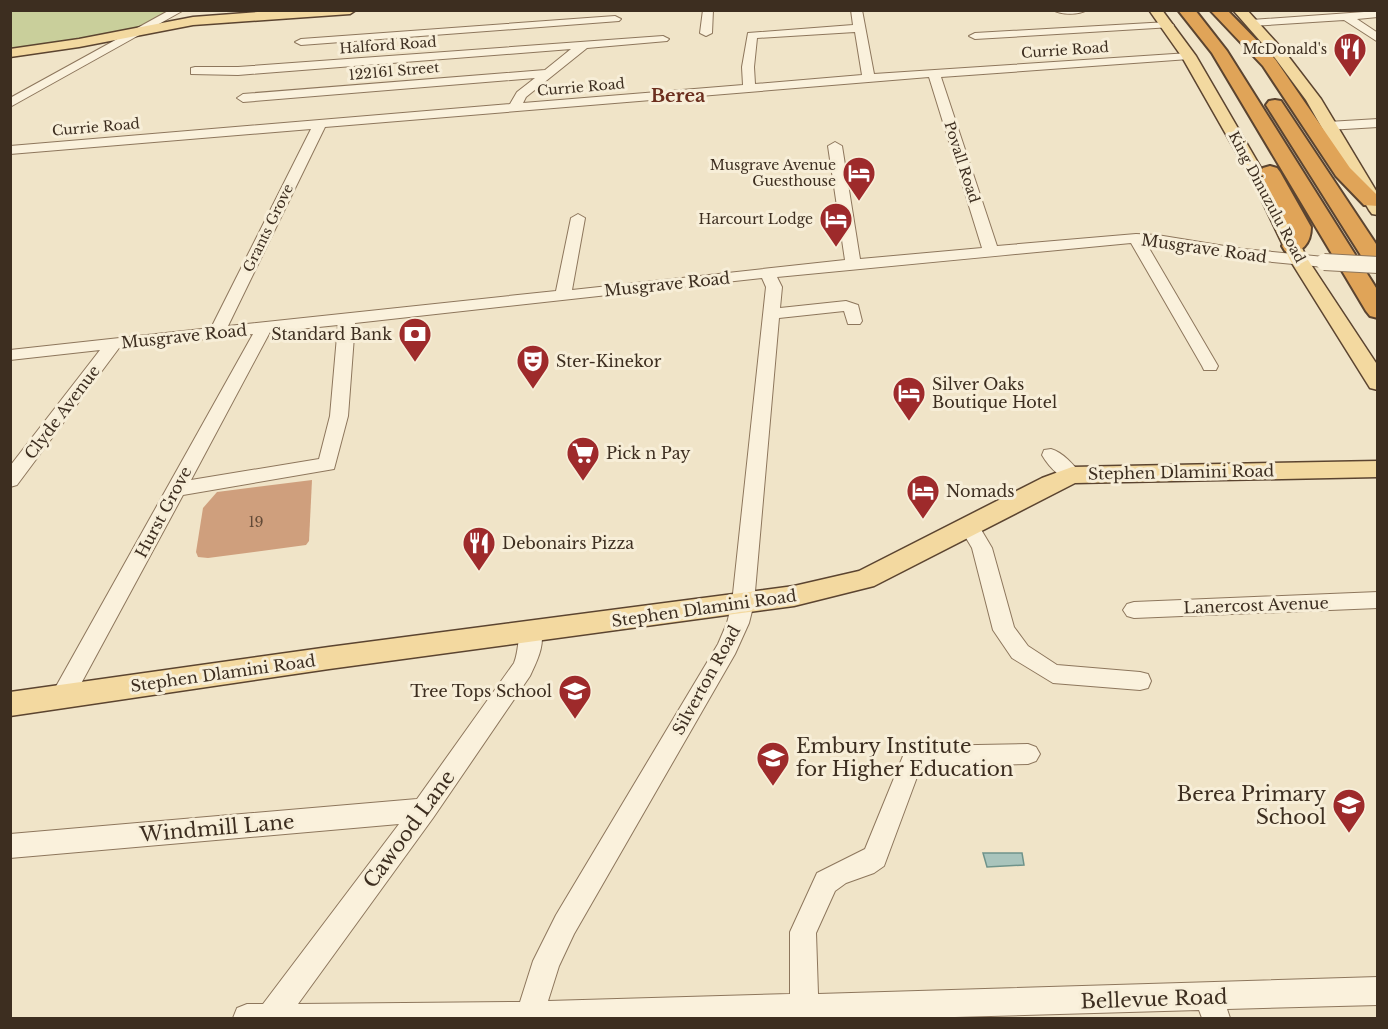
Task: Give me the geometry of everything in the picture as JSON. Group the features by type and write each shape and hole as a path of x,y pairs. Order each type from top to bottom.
{"highway":[{"path":"1186,10 1219,51 1377,311"},
{"path":"1208,10 1231,38 1259,79 1377,265"},
{"path":"1218,10 1269,63 1343,172 1374,206"},
{"path":"1171,18 1202,49 1235,114 1285,195 1300,227 1296,253"}],"main road":[{"path":"140,31 176,14 278,10"},
{"path":"10,53 206,20 350,10"},
{"name":"King Dinuzulu Road","path":"1155,10 1171,18 1189,56 1260,180 1296,253 1377,383"},
{"path":"1239,10 1296,75 1374,206"},
{"name":"Stephen Dlamini Road","path":"10,704 297,662 794,596 855,583 1072,475 1377,469"}],"street":[{"path":"514,108 521,94 626,10"},
{"path":"706,33 708,10"},
{"path":"856,10 869,78"},
{"path":"1058,10 1082,10"},
{"path":"1251,23 1377,14"},
{"path":"1346,16 1377,39"},
{"path":"975,36 1171,18"},
{"path":"301,42 615,19"},
{"path":"749,88 748,67 753,35 859,28"},
{"path":"10,103 140,31"},
{"name":"Halford Road","path":"195,71 238,71 663,39"},
{"name":"Currie Road","path":"10,150 869,78 1189,56"},
{"name":"122161 Street","path":"243,98 548,73"},
{"name":"Povall Road","path":"934,74 991,251"},
{"path":"1328,126 1377,123"},
{"name":"Grants Grove","path":"217,332 320,124"},
{"path":"835,146 853,264"},
{"path":"563,296 578,218"},
{"path":"1136,238 1210,366"},
{"name":"Musgrave Road","path":"10,355 853,264 1136,238 1296,253 1324,262 1377,265"},
{"name":"Silverton Road","path":"531,1017 534,998 552,950 604,856 727,648 738,623 743,603 774,287 767,273"},
{"path":"771,314 846,306 852,308 854,321"},
{"path":"175,489 309,469 327,464 339,416 347,319"},
{"name":"Hurst Grove","path":"62,697 264,328"},
{"name":"Clyde Avenue","path":"10,480 114,344"},
{"path":"1051,455 1072,475"},
{"path":"969,526 982,548 1004,630 1020,652 1053,674 1140,681"},
{"name":"Lanercost Avenue","path":"1134,610 1377,600"},
{"name":"Cawood Lane","path":"270,1018 424,810 522,669 529,654 531,632"},
{"path":"804,1008 802,939 806,924 826,882 838,872 869,863 875,858 911,763 916,758 924,756 1028,754"},
{"name":"Windmill Lane","path":"10,846 424,810"},
{"name":"Bellevue Road","path":"247,1018 531,1017 804,1008 1212,1008 1377,991"}],"green space":[{"path":"11,11 172,11 141,29 51,47 11,49"}],"water":[{"path":"983,853 1022,853 1024,865 987,867"}],"building":[{"path":"312,480 309,541 306,545 208,558 198,557 196,552 203,508 217,492"}],"place":[{"name":"McDonald's","path":"1350,78"},
{"name":"Musgrave Avenue Guesthouse","path":"859,202"},
{"name":"Harcourt Lodge","path":"836,248"},
{"name":"Standard Bank","path":"415,363"},
{"name":"Ster-Kinekor","path":"533,390"},
{"name":"Silver Oaks Boutique Hotel","path":"909,422"},
{"name":"Pick n Pay","path":"583,482"},
{"name":"Nomads","path":"923,520"},
{"name":"Debonairs Pizza","path":"479,572"},
{"name":"Tree Tops School","path":"575,720"},
{"name":"Embury Institute for Higher Education","path":"773,787"},
{"name":"Berea Primary School","path":"1349,834"}],"district":[{"name":"Berea","path":"678,96"}]}
